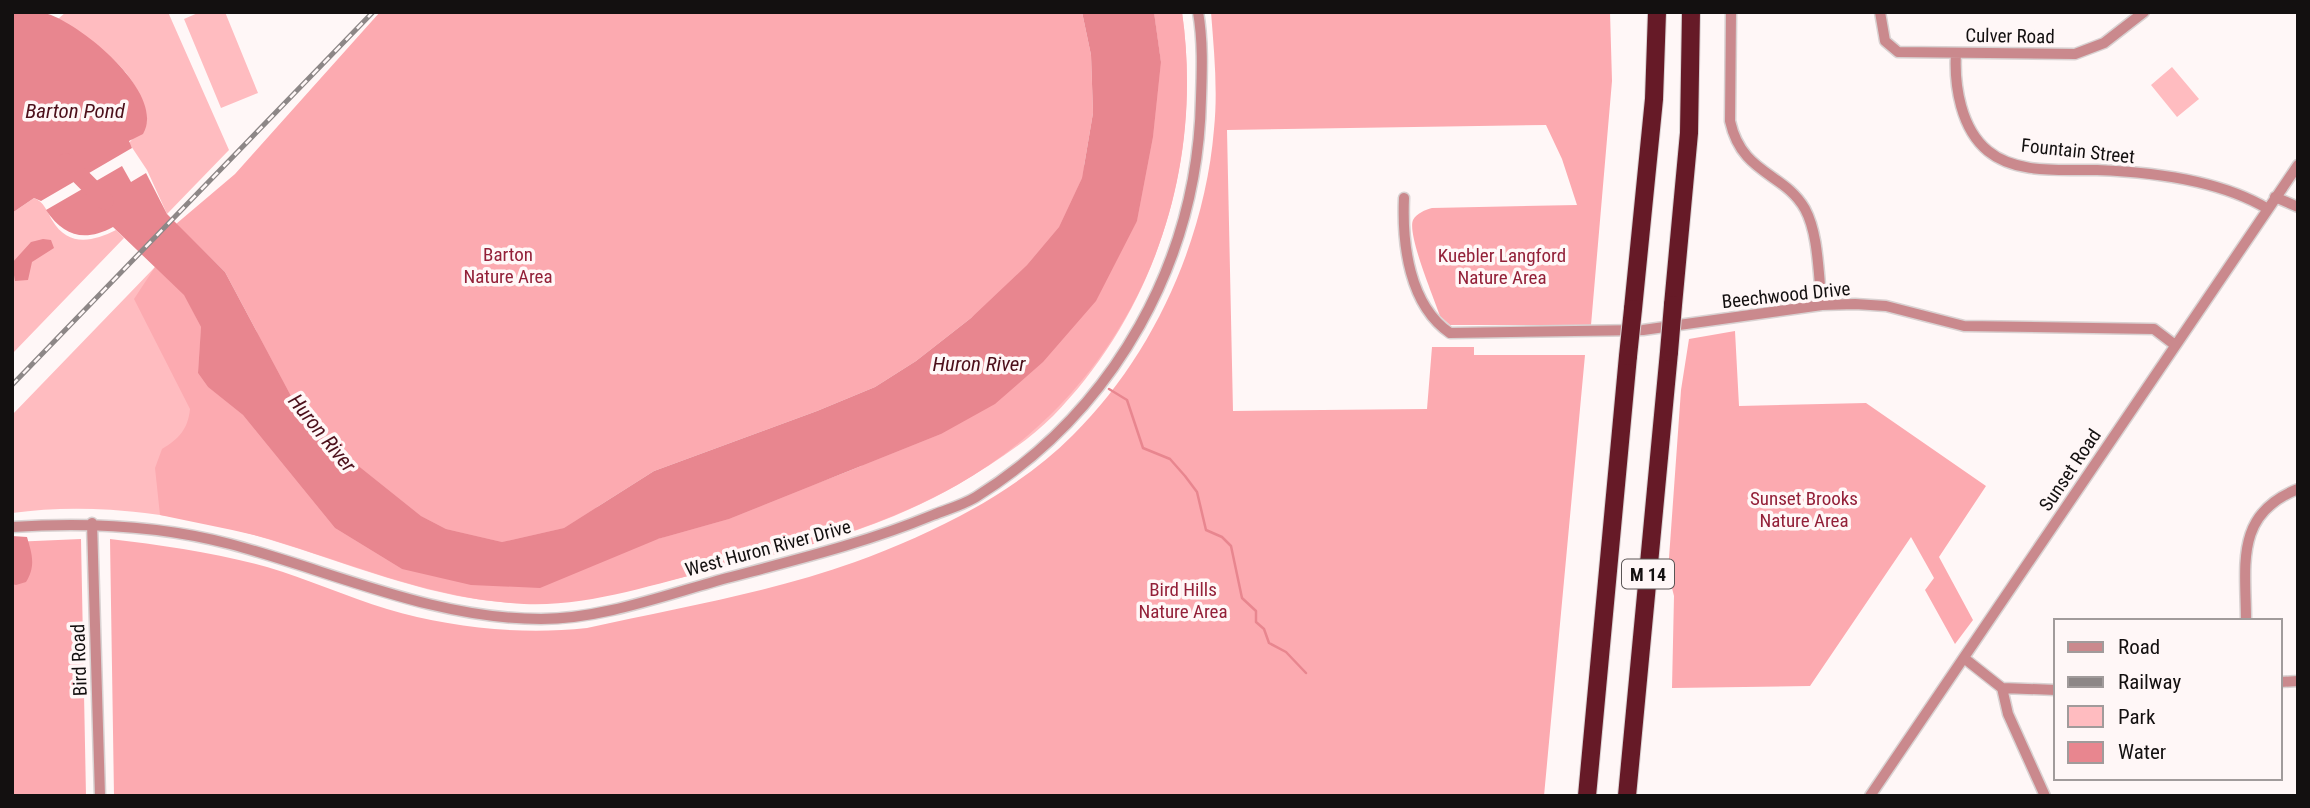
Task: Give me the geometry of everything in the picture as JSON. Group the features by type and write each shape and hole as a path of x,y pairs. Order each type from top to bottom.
{"highway":[{"name":"M 14","path":"1587,796 1654,99 1657,12"},
{"name":"M 14","path":"1627,796 1689,133 1691,12"}],"street":[{"name":"West Huron River Drive","path":"12,527 92,523 205,538 416,601 507,617 541,619 607,610 891,533 973,499 1019,467 1090,402 1149,312 1171,260 1196,162 1200,135 1202,60 1198,12"},
{"path":"1731,12 1730,121 1734,135 1751,162 1796,197 1806,211 1822,304"},
{"name":"Culver Road","path":"1880,18 1885,41 1898,52 2075,54 2104,43 2144,12"},
{"name":"Fountain Street","path":"1956,53 1960,106 1975,134 1989,152 2013,163 2050,170 2100,170 2181,180 2248,196 2268,209"},
{"name":"Sunset Road","path":"1870,796 2298,164"},
{"path":"2276,197 2298,207"},
{"name":"Beechwood Drive","path":"1404,198 1406,256 1422,303 1437,324 1450,333 1643,330 1822,304 1886,306 1964,326 2154,329 2175,345"},
{"path":"2246,619 2246,544 2251,528 2270,505 2298,489"},
{"name":"Bird Road","path":"92,523 100,796"},
{"path":"1964,658 2002,688 2054,690"},
{"path":"2002,688 2008,714 2045,796"}],"green space":[{"path":"66,12 168,12 229,150 167,214 147,170 129,143 147,122 136,87 115,61 58,19"},
{"path":"200,12 225,12 258,93 221,108 184,19"},
{"name":"Barton Nature Area","path":"380,12 1082,12 1091,55 1093,113 1082,178 1059,227 1027,265 971,318 916,361 875,387 654,471 564,528 502,542 446,529 421,516 321,436 291,396 225,272 176,224 235,174"},
{"path":"1154,12 1182,12 1187,67 1185,122 1178,176 1164,229 1145,280 1120,329 1089,374 1053,416 1020,444 984,469 930,500 870,525 808,546 608,595 528,603 501,602 442,593 240,531 176,517 77,509 12,513 12,415 155,267 184,294 658,539 860,468 1161,62"},
{"path":"1154,12 1182,12 1187,83 1182,153 1167,220 1143,284 1110,343 1067,397 1016,445 957,485 929,500 840,536 778,554 621,593 548,604 490,601 426,588 269,539 160,515 155,468 162,449 185,428 190,409 134,299 155,267 184,294 201,327 198,373 208,387 243,415 335,528 402,569 658,539 729,519 941,434 1137,221 1153,137 1161,62"},
{"name":"Bird Hills Nature Area","path":"1211,12 1610,12 1612,81 1591,325 1450,325 1440,316 1414,239 1413,220 1432,208 1577,205 1562,159 1546,125 1227,130 1233,411 1427,409 1432,347 1474,347 1474,355 1585,355 1544,796 114,796 110,539 189,550 248,562 411,616 486,628 562,630 587,628 722,599 822,573 913,539 971,510 1025,476 1073,435 1102,404 1128,369 1150,333 1187,254 1209,171 1214,129 1216,85"},
{"path":"2172,67 2199,99 2177,117 2151,85"},
{"path":"34,198 43,204 58,229 65,235 81,240 116,230 124,238 12,354 12,213"},
{"name":"Sunset Brooks Nature Area","path":"1735,331 1739,406 1866,403 1986,486 1939,557 1973,620 1955,644 1925,590 1934,578 1911,537 1810,686 1672,688 1674,596 1668,572 1681,390 1689,339"},
{"path":"81,539 86,796 12,796 12,542"}],"water":[{"name":"Barton Pond","path":"12,12 45,13 60,19 97,44 132,80 143,99 147,117 143,134 129,141 132,148 41,201 34,198 12,213"},
{"name":"Huron River","path":"1082,12 1154,12 1161,62 1153,137 1137,221 1096,301 1043,362 995,404 941,434 729,519 658,539 540,588 471,585 402,569 335,528 243,415 208,387 198,373 201,327 184,295 113,227 93,234 76,234 60,226 46,210 122,166 131,182 146,173 167,214 225,272 291,396 321,436 421,516 446,529 502,542 564,528 654,471 875,387 916,361 971,318 1027,265 1059,227 1082,178 1093,113 1091,55"},
{"path":"51,240 54,248 32,262 28,280 15,281 12,263 31,242"},
{"path":"12,536 27,537 32,560 26,582 16,585 12,584"}],"waterway":[{"name":"Huron River","path":"66,162 105,201"},
{"path":"1109,389 1127,400 1143,448 1170,459 1197,492 1206,530 1222,537 1231,546 1242,598 1256,611 1256,622 1264,629 1269,643 1286,652 1306,673"}],"railway":[{"path":"12,385 373,12"}],"park label":[{"name":"Kuebler Langford Nature Area","path":"1502,266"}]}
